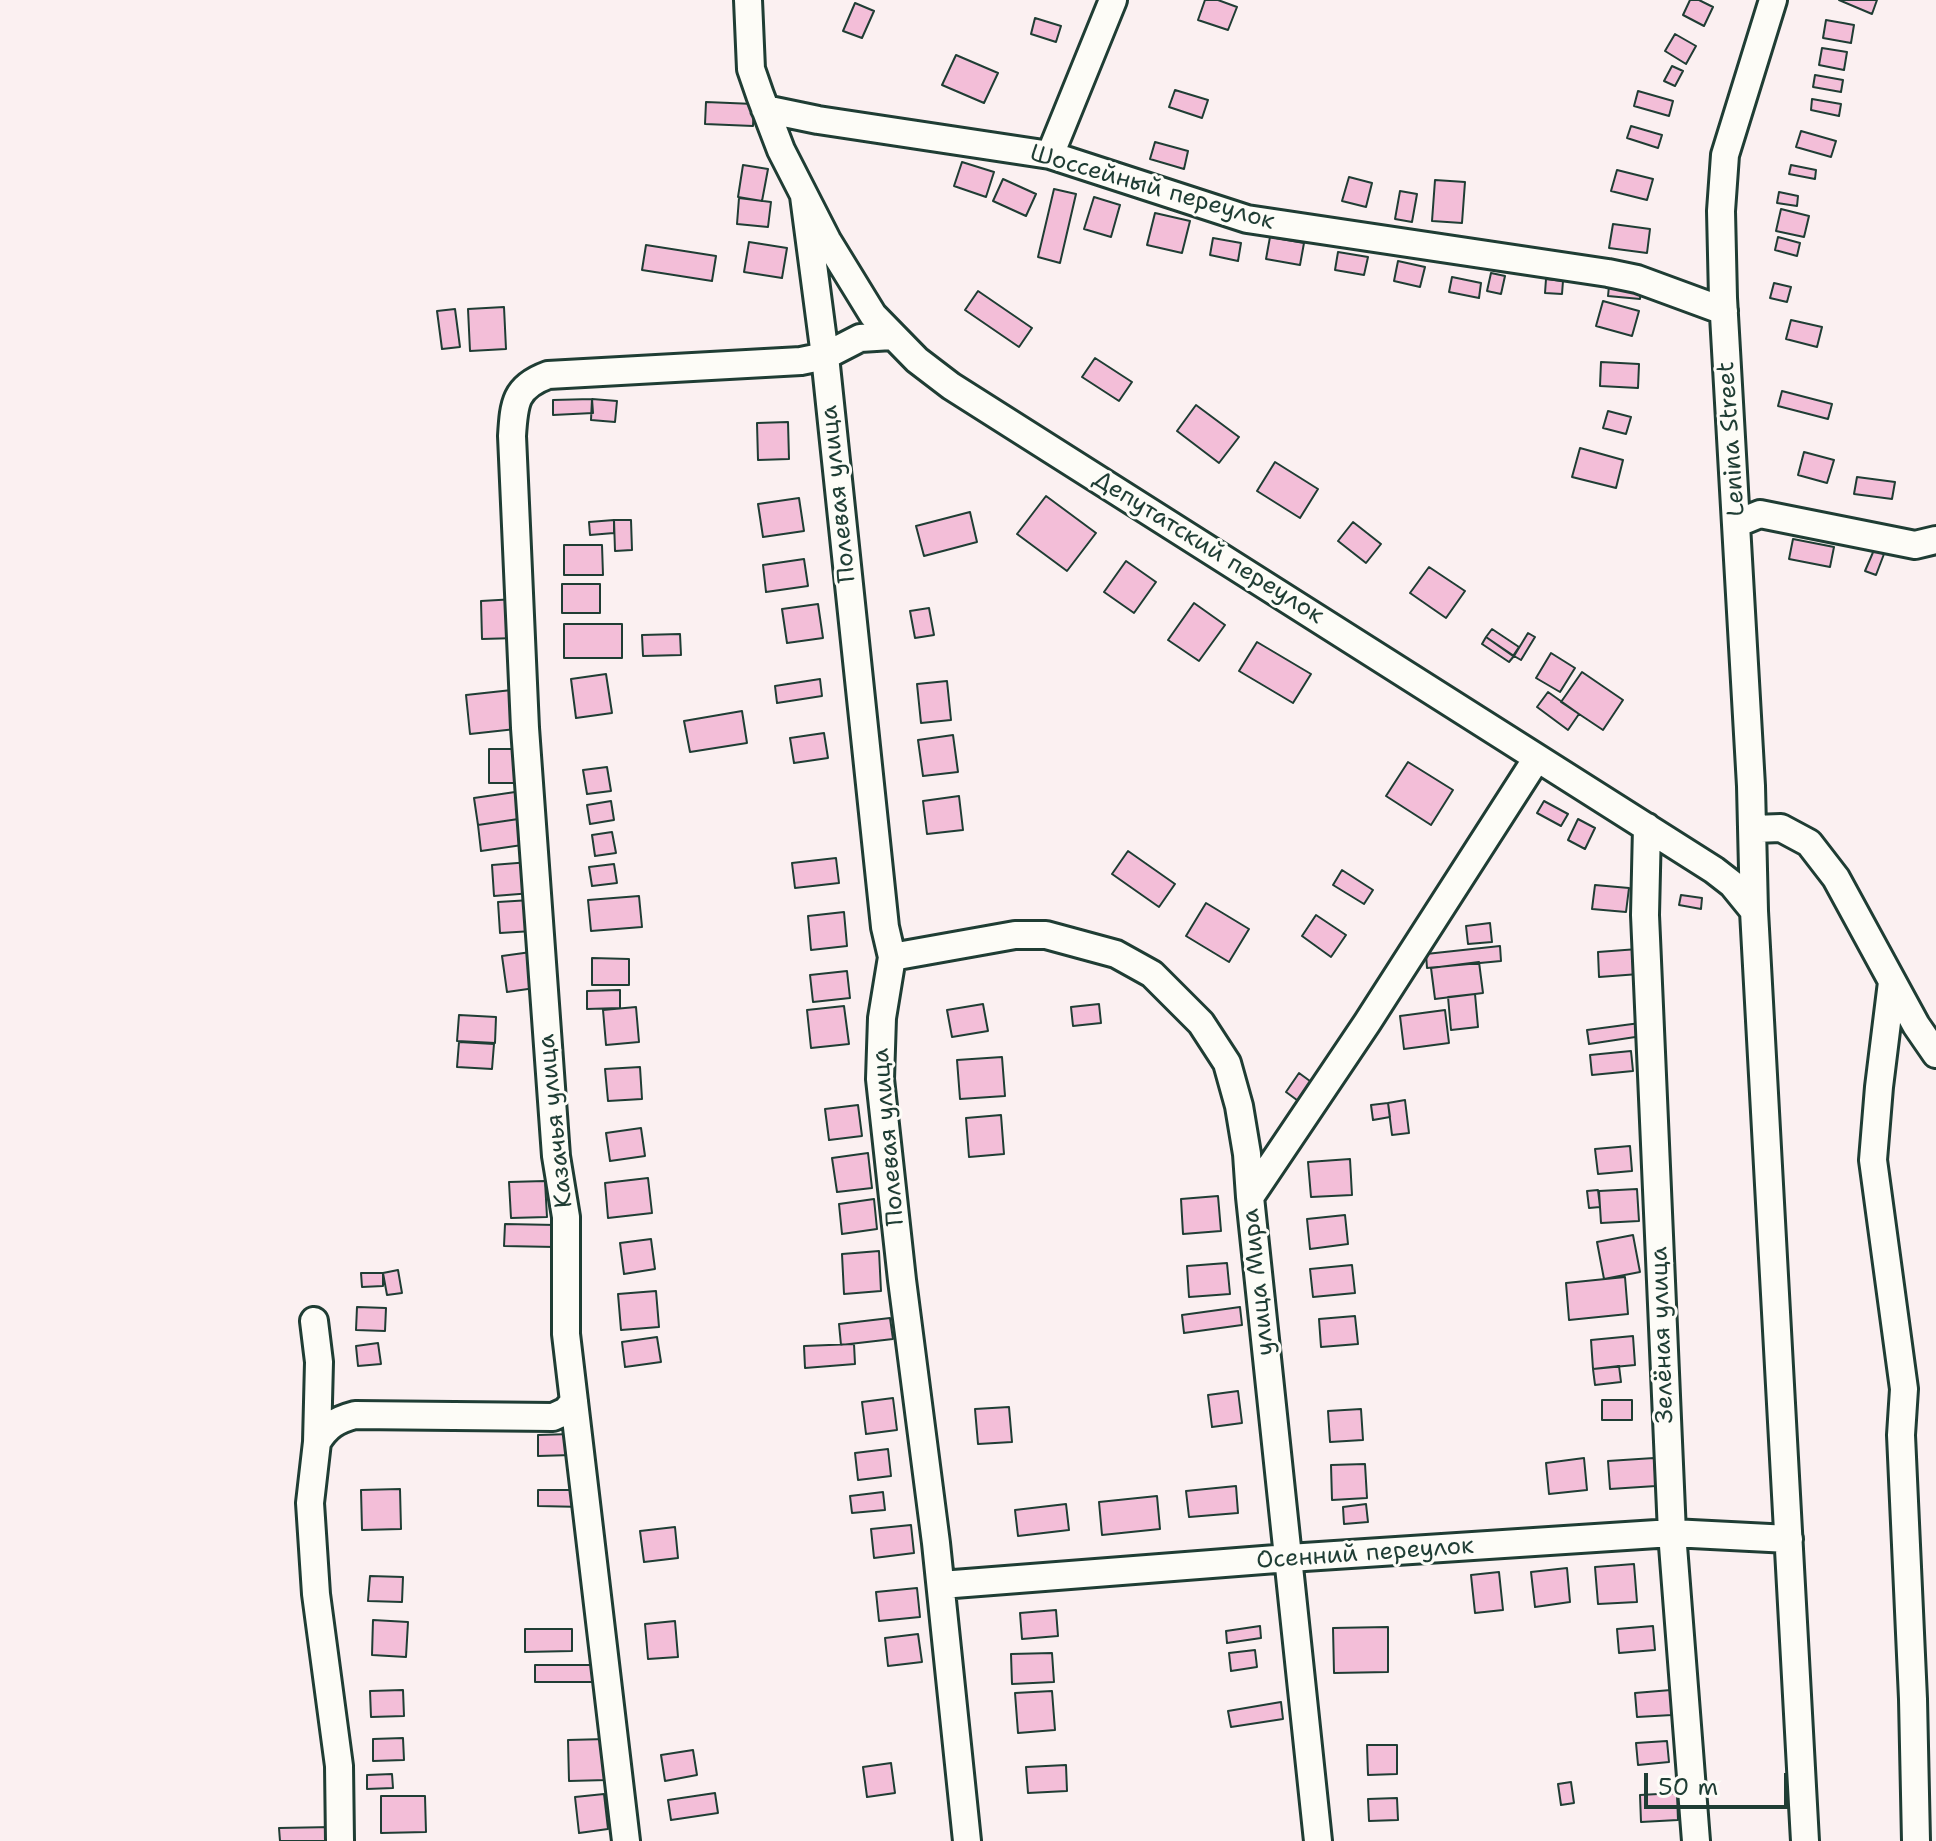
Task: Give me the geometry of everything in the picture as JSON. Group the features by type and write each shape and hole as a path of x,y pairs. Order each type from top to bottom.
{"street":[{"name":"Депутатский переулок","path":"748,0 751,69 781,150 856,289 892,336 951,386 1754,898"},
{"path":"1050,155 1113,0"},
{"name":"Lenina Street","path":"1773,0 1725,155 1721,211 1754,829 1754,898 1805,1841"},
{"name":"Шоссейный переулок","path":"762,102 818,120 1050,155 1247,219 1637,279 1724,311"},
{"path":"781,150 818,120"},
{"name":"Полевая улица","path":"804,196 825,356 883,911 892,957 882,1018 880,1079 941,1585 967,1841"},
{"path":"825,356 860,338 892,336"},
{"name":"Казачья улица","path":"626,1841 566,1334 566,1217 556,1156 525,728 512,436 516,398 531,381 548,375 801,361 825,356"},
{"path":"1738,523 1760,514 1915,545 1936,540"},
{"name":"улица Мира","path":"1318,1841 1250,1197 1367,1023 1537,758"},
{"name":"Зелёная улица","path":"1647,827 1645,915 1672,1533 1696,1841"},
{"path":"1754,829 1781,828 1809,843 1836,878 1916,1025 1936,1054"},
{"path":"892,957 1015,935 1046,935 1116,954 1152,974 1201,1023 1227,1063 1239,1106 1250,1197"},
{"path":"1892,982 1873,1160 1904,1389 1901,1435 1916,1841"},
{"path":"314,1321 319,1362 317,1442 310,1503 316,1594 339,1766 340,1841"},
{"path":"317,1442 325,1428 339,1419 355,1415 553,1417 566,1411 574,1401"},
{"name":"Осенний переулок","path":"941,1585 1672,1533 1789,1539"}],"building":[{"path":"1205,0 1218,0 1237,7 1228,30 1198,20"},
{"path":"1690,0 1699,0 1713,7 1704,26 1683,15"},
{"path":"1839,0 1877,0 1872,14"},
{"path":"855,3 874,11 862,38 843,31"},
{"path":"1035,18 1061,26 1056,42 1031,34"},
{"path":"1826,20 1854,25 1851,43 1823,38"},
{"path":"1675,34 1696,46 1686,64 1665,51"},
{"path":"1822,48 1847,52 1844,70 1819,65"},
{"path":"956,55 998,73 984,103 942,85"},
{"path":"1672,66 1683,71 1675,86 1664,81"},
{"path":"1815,75 1843,80 1841,92 1813,87"},
{"path":"1175,90 1208,100 1202,118 1169,107"},
{"path":"1638,91 1673,101 1669,116 1634,106"},
{"path":"1812,99 1841,104 1839,116 1811,110"},
{"path":"706,102 754,104 753,126 705,124"},
{"path":"1631,126 1662,135 1658,148 1627,138"},
{"path":"1801,131 1836,141 1831,157 1796,147"},
{"path":"1155,142 1188,151 1184,169 1150,159"},
{"path":"962,162 994,172 986,197 954,186"},
{"path":"743,165 768,169 762,201 738,197"},
{"path":"1791,165 1816,170 1815,179 1789,174"},
{"path":"1617,170 1653,179 1647,200 1611,191"},
{"path":"1349,177 1372,183 1366,207 1342,201"},
{"path":"1003,179 1036,194 1026,216 993,201"},
{"path":"1435,180 1465,182 1462,223 1432,221"},
{"path":"1054,189 1076,194 1060,263 1038,257"},
{"path":"1400,191 1417,194 1412,222 1395,219"},
{"path":"1779,192 1798,196 1797,206 1777,203"},
{"path":"1094,197 1120,205 1111,237 1084,229"},
{"path":"739,198 771,202 768,227 737,224"},
{"path":"1781,209 1809,216 1804,237 1776,231"},
{"path":"1155,213 1190,221 1182,253 1147,245"},
{"path":"1613,224 1650,229 1647,253 1609,248"},
{"path":"1270,237 1304,243 1300,265 1266,259"},
{"path":"1778,237 1800,243 1797,256 1775,250"},
{"path":"1213,238 1241,243 1238,261 1210,255"},
{"path":"749,242 787,248 782,278 744,272"},
{"path":"646,245 716,256 712,281 642,270"},
{"path":"1338,252 1368,257 1364,275 1335,270"},
{"path":"1398,261 1425,267 1420,287 1394,281"},
{"path":"1491,273 1505,276 1501,294 1487,291"},
{"path":"1452,277 1481,283 1479,298 1449,292"},
{"path":"1546,279 1563,281 1562,294 1545,293"},
{"path":"1774,283 1791,287 1787,302 1770,298"},
{"path":"1609,286 1641,289 1640,299 1608,296"},
{"path":"978,291 1032,328 1019,347 965,310"},
{"path":"1603,301 1639,311 1632,336 1596,326"},
{"path":"504,307 506,349 470,351 468,309"},
{"path":"455,309 460,347 442,349 437,311"},
{"path":"1791,320 1822,327 1817,347 1786,339"},
{"path":"1095,358 1132,382 1119,401 1082,377"},
{"path":"1601,362 1639,364 1638,388 1600,386"},
{"path":"1782,391 1832,404 1828,419 1778,406"},
{"path":"592,399 593,413 553,415 553,400"},
{"path":"592,399 617,401 615,422 591,420"},
{"path":"1196,405 1239,437 1219,463 1177,431"},
{"path":"1608,411 1631,417 1626,434 1603,428"},
{"path":"788,422 789,459 758,460 757,423"},
{"path":"1580,448 1623,460 1616,488 1572,477"},
{"path":"1804,452 1834,460 1827,483 1798,475"},
{"path":"1275,462 1318,489 1300,518 1257,491"},
{"path":"1857,477 1895,482 1892,499 1854,494"},
{"path":"1046,496 1096,533 1067,571 1017,534"},
{"path":"799,498 804,531 763,537 758,504"},
{"path":"970,512 977,542 924,556 916,526"},
{"path":"614,520 614,533 590,535 589,522"},
{"path":"614,520 631,520 632,550 615,551"},
{"path":"1353,522 1381,544 1366,563 1338,541"},
{"path":"1793,539 1834,547 1830,567 1789,559"},
{"path":"564,545 602,545 603,575 564,575"},
{"path":"1874,550 1884,554 1876,575 1865,571"},
{"path":"804,559 808,586 766,592 763,565"},
{"path":"1126,561 1156,582 1134,613 1104,592"},
{"path":"1429,567 1465,591 1446,618 1410,593"},
{"path":"562,584 600,584 600,613 562,613"},
{"path":"516,599 517,638 482,639 481,601"},
{"path":"1194,603 1225,625 1199,661 1168,640"},
{"path":"818,604 823,638 787,643 782,609"},
{"path":"929,608 934,635 915,638 910,611"},
{"path":"564,624 622,624 622,658 564,658"},
{"path":"1492,629 1519,647 1513,656 1486,637"},
{"path":"1528,633 1535,637 1521,660 1514,656"},
{"path":"680,634 681,655 643,656 642,635"},
{"path":"1486,637 1514,656 1509,662 1482,644"},
{"path":"1257,642 1311,674 1293,703 1239,671"},
{"path":"1551,653 1575,668 1560,692 1536,678"},
{"path":"1582,672 1623,700 1603,730 1561,702"},
{"path":"606,674 612,713 576,718 571,679"},
{"path":"820,679 822,696 777,703 775,686"},
{"path":"947,681 951,720 921,723 917,684"},
{"path":"521,689 525,728 470,734 466,695"},
{"path":"1548,692 1579,714 1568,730 1537,707"},
{"path":"742,711 747,743 690,752 684,721"},
{"path":"824,733 828,758 794,763 790,738"},
{"path":"953,735 958,772 923,776 918,740"},
{"path":"489,749 519,749 519,783 489,783"},
{"path":"1408,762 1453,790 1431,825 1386,796"},
{"path":"607,767 611,791 587,794 583,770"},
{"path":"522,791 525,818 478,825 474,798"},
{"path":"959,796 963,830 927,834 923,801"},
{"path":"611,801 614,820 590,824 587,805"},
{"path":"1544,801 1568,814 1561,826 1537,813"},
{"path":"525,818 529,844 481,851 478,825"},
{"path":"1578,819 1595,828 1585,849 1568,840"},
{"path":"612,832 616,853 595,856 592,835"},
{"path":"1128,851 1175,884 1159,907 1112,874"},
{"path":"836,858 839,883 795,888 792,863"},
{"path":"530,862 532,893 494,896 492,865"},
{"path":"614,864 617,883 592,886 589,867"},
{"path":"1342,870 1373,890 1364,904 1333,885"},
{"path":"1595,885 1629,888 1626,912 1592,909"},
{"path":"1681,895 1702,898 1701,909 1679,905"},
{"path":"639,896 642,927 591,931 588,900"},
{"path":"531,900 533,931 500,933 498,902"},
{"path":"1206,903 1249,929 1229,962 1186,936"},
{"path":"844,912 847,946 811,950 808,916"},
{"path":"1316,915 1346,935 1331,957 1302,936"},
{"path":"1490,923 1492,942 1468,944 1466,926"},
{"path":"1500,946 1501,961 1427,968 1426,954"},
{"path":"1638,949 1639,974 1599,977 1598,952"},
{"path":"531,952 535,988 507,992 502,956"},
{"path":"592,958 629,959 629,985 592,985"},
{"path":"1479,962 1483,993 1435,999 1431,968"},
{"path":"847,971 850,998 813,1002 810,975"},
{"path":"620,990 620,1008 587,1009 587,991"},
{"path":"1475,994 1478,1027 1451,1030 1448,997"},
{"path":"983,1004 988,1031 952,1037 947,1010"},
{"path":"1099,1004 1101,1023 1073,1026 1071,1007"},
{"path":"844,1006 849,1044 811,1048 807,1010"},
{"path":"636,1007 639,1042 606,1045 603,1010"},
{"path":"1445,1010 1449,1043 1404,1049 1400,1016"},
{"path":"459,1015 496,1017 495,1043 457,1041"},
{"path":"1640,1023 1642,1036 1589,1044 1587,1030"},
{"path":"459,1042 494,1044 492,1069 457,1067"},
{"path":"1631,1051 1633,1071 1592,1075 1590,1055"},
{"path":"1002,1057 1005,1096 960,1099 957,1060"},
{"path":"640,1067 642,1099 608,1101 605,1069"},
{"path":"1299,1073 1314,1084 1301,1103 1286,1092"},
{"path":"1405,1100 1409,1133 1392,1135 1388,1103"},
{"path":"1388,1103 1390,1117 1373,1120 1371,1105"},
{"path":"858,1105 862,1136 829,1140 825,1109"},
{"path":"1001,1115 1004,1154 969,1157 966,1118"},
{"path":"641,1128 645,1156 610,1161 606,1133"},
{"path":"1630,1146 1632,1171 1598,1174 1595,1149"},
{"path":"868,1153 872,1188 837,1192 832,1158"},
{"path":"1350,1159 1352,1195 1311,1197 1308,1162"},
{"path":"648,1178 652,1213 608,1218 605,1183"},
{"path":"545,1181 547,1217 511,1218 509,1182"},
{"path":"1637,1189 1639,1221 1601,1223 1599,1191"},
{"path":"1598,1190 1600,1207 1589,1208 1587,1191"},
{"path":"1218,1196 1221,1231 1183,1234 1181,1199"},
{"path":"874,1199 877,1229 842,1234 839,1204"},
{"path":"1345,1215 1348,1244 1310,1249 1307,1219"},
{"path":"505,1224 556,1225 555,1247 504,1246"},
{"path":"1633,1235 1640,1272 1604,1279 1597,1242"},
{"path":"651,1239 655,1269 624,1274 620,1243"},
{"path":"879,1251 881,1291 844,1294 842,1254"},
{"path":"1227,1263 1230,1294 1189,1297 1187,1266"},
{"path":"1352,1265 1355,1293 1313,1297 1310,1269"},
{"path":"398,1270 402,1293 387,1295 383,1273"},
{"path":"361,1273 383,1273 383,1286 362,1287"},
{"path":"1625,1277 1628,1314 1569,1320 1566,1283"},
{"path":"656,1291 659,1327 621,1330 618,1294"},
{"path":"357,1307 386,1308 385,1331 356,1330"},
{"path":"1240,1307 1242,1325 1184,1333 1182,1315"},
{"path":"1355,1316 1358,1344 1321,1347 1319,1319"},
{"path":"890,1318 893,1339 841,1345 839,1324"},
{"path":"1633,1336 1635,1365 1593,1369 1591,1340"},
{"path":"657,1337 661,1362 625,1367 622,1342"},
{"path":"378,1343 381,1364 358,1366 356,1346"},
{"path":"854,1344 855,1364 805,1368 804,1346"},
{"path":"1619,1366 1621,1382 1595,1385 1593,1369"},
{"path":"1238,1391 1242,1423 1212,1427 1208,1395"},
{"path":"893,1398 897,1430 866,1434 862,1402"},
{"path":"1602,1400 1632,1400 1632,1420 1602,1420"},
{"path":"1009,1407 1012,1442 978,1444 975,1409"},
{"path":"1361,1409 1363,1440 1330,1442 1328,1411"},
{"path":"571,1434 572,1455 538,1456 538,1435"},
{"path":"888,1449 891,1476 858,1480 855,1453"},
{"path":"1584,1458 1587,1490 1549,1494 1546,1463"},
{"path":"1654,1458 1656,1486 1610,1489 1608,1461"},
{"path":"1365,1464 1367,1498 1332,1500 1331,1465"},
{"path":"1236,1486 1238,1513 1189,1517 1186,1491"},
{"path":"400,1489 401,1529 362,1530 361,1490"},
{"path":"538,1490 584,1490 584,1507 538,1506"},
{"path":"883,1492 885,1510 852,1513 850,1496"},
{"path":"1157,1496 1160,1529 1102,1535 1099,1502"},
{"path":"1066,1504 1069,1530 1018,1536 1015,1510"},
{"path":"1366,1504 1368,1522 1344,1524 1343,1507"},
{"path":"911,1525 914,1553 874,1558 871,1529"},
{"path":"675,1527 678,1558 644,1562 640,1531"},
{"path":"1634,1564 1637,1602 1598,1604 1595,1567"},
{"path":"1567,1568 1570,1602 1535,1607 1531,1572"},
{"path":"1499,1572 1503,1610 1475,1613 1471,1575"},
{"path":"370,1576 403,1577 402,1602 368,1601"},
{"path":"917,1588 920,1617 879,1621 876,1592"},
{"path":"1056,1610 1058,1636 1022,1639 1020,1613"},
{"path":"373,1620 408,1622 406,1657 372,1655"},
{"path":"675,1621 678,1657 648,1659 645,1624"},
{"path":"1260,1626 1261,1638 1227,1643 1226,1631"},
{"path":"1653,1626 1655,1650 1619,1653 1617,1629"},
{"path":"1388,1627 1388,1672 1334,1673 1333,1628"},
{"path":"525,1629 572,1629 572,1651 525,1652"},
{"path":"918,1634 922,1662 888,1666 885,1638"},
{"path":"1255,1650 1257,1667 1231,1671 1229,1653"},
{"path":"1052,1653 1054,1682 1012,1684 1011,1654"},
{"path":"535,1665 595,1665 595,1682 535,1682"},
{"path":"403,1690 404,1716 371,1717 370,1691"},
{"path":"1671,1690 1672,1715 1637,1717 1635,1693"},
{"path":"1052,1691 1055,1730 1018,1733 1015,1693"},
{"path":"1281,1702 1283,1719 1231,1727 1228,1711"},
{"path":"403,1738 404,1760 373,1761 373,1739"},
{"path":"606,1739 607,1780 569,1781 568,1740"},
{"path":"1667,1741 1669,1762 1638,1765 1636,1743"},
{"path":"1367,1745 1397,1745 1397,1774 1368,1775"},
{"path":"693,1750 697,1775 665,1781 661,1755"},
{"path":"891,1763 895,1793 867,1797 863,1767"},
{"path":"1066,1765 1067,1791 1028,1793 1026,1767"},
{"path":"392,1774 393,1788 367,1789 367,1775"},
{"path":"1571,1782 1574,1803 1561,1805 1558,1784"},
{"path":"715,1793 718,1813 671,1820 668,1800"},
{"path":"1677,1793 1678,1820 1641,1822 1640,1795"},
{"path":"604,1794 608,1829 579,1833 575,1797"},
{"path":"381,1796 425,1796 426,1832 381,1833"},
{"path":"1397,1798 1398,1820 1369,1821 1368,1799"},
{"path":"332,1827 332,1841 280,1841 279,1828"}]}
